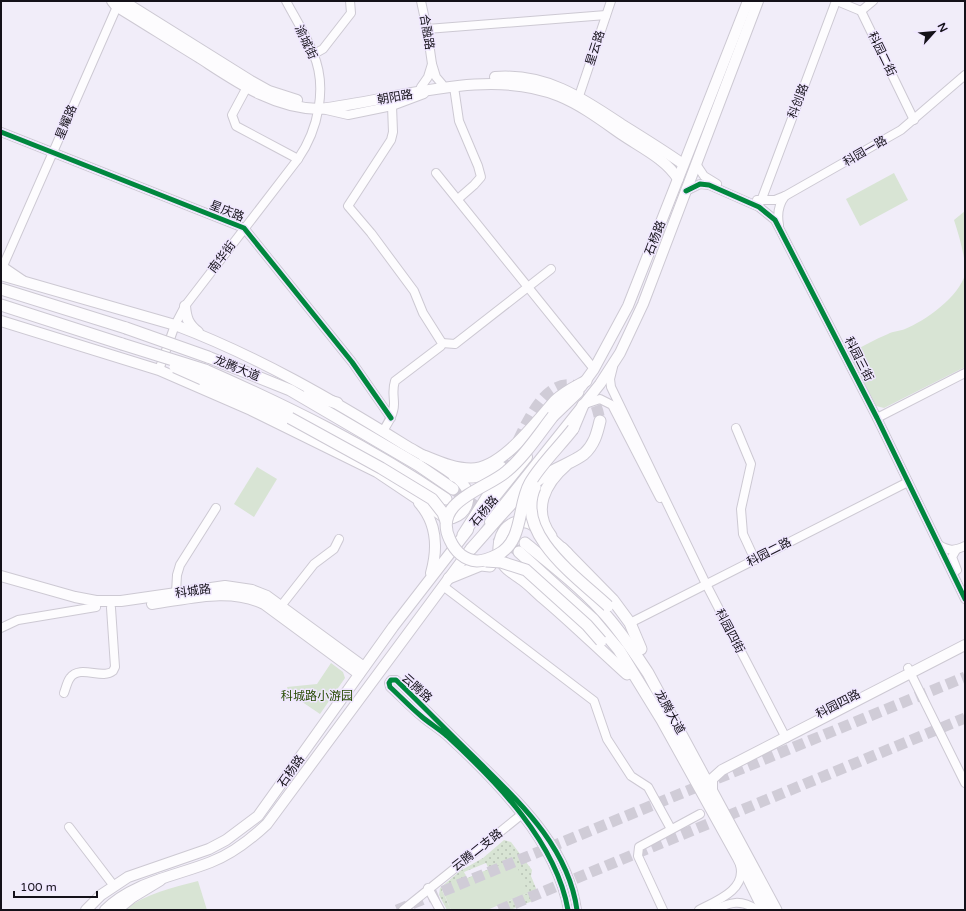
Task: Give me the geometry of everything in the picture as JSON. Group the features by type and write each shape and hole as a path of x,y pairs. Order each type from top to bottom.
{"highway":[{"name":"龙腾大道","path":"1,289 126,328 208,356 290,390 392,449 453,489"},
{"path":"1,305 122,344 204,375 287,421 381,468 432,499 443,513 446,521 447,533 456,551 466,558 478,561 501,562 526,570 587,625 602,641 662,720"},
{"name":"龙腾大道","path":"204,375 325,426 411,475 446,499"},
{"path":"424,456 445,466 472,470 494,461 529,432 565,393 586,381"},
{"path":"290,390 336,403"},
{"path":"446,521 457,502 508,471 553,416 578,392"},
{"path":"478,561 490,559 503,553 511,543 516,535 522,506 530,484 573,429 583,405"},
{"path":"471,549 519,496 543,476 584,454 591,446 597,434 600,421"},
{"path":"549,459 531,498 532,517 537,532 545,546 559,561 608,606 641,648"},
{"path":"566,465 551,479 545,489 541,510 547,530 567,553 614,600 630,623 641,648 675,709 689,747"},
{"path":"454,476 464,478 482,476 502,469 463,536"},
{"path":"567,553 532,524 525,522 515,523 506,528 498,547 499,558 507,569 520,578 582,631 627,674"},
{"name":"龙腾大道","path":"764,910 738,857 716,817 709,795 689,747 648,673 628,644 602,611 555,567 522,548 593,619 619,650 709,795 776,910"},
{"path":"446,582 481,565 507,569"},
{"path":"116,910 132,897 160,880"}],"main road":[{"name":"石杨路","path":"86,910 95,900 128,877 208,849 226,840 250,824 266,806 361,671 429,578 578,392 594,369 628,306 748,1"},
{"name":"石杨路","path":"105,910 129,893 224,856 247,841 267,824 471,549 500,507 583,405 614,364 626,342 643,304 758,1"},
{"name":"朝阳路","path":"118,2 269,91 287,98 319,106 421,87 454,87 498,83 542,90 575,103 648,147 683,164"},
{"name":"朝阳路","path":"118,2 247,87 277,102 299,108 439,87 482,78 512,76 546,82 579,96 648,147 666,164 678,179"},
{"path":"1,321 160,370 287,421 377,472 444,517 454,517 464,511 468,499 465,487 454,476 383,431 293,378 201,335 174,325 27,283 2,269"},
{"path":"185,306 186,318 190,326 201,335"},
{"path":"411,494 428,515 434,534 434,561 429,578"},
{"name":"科城路","path":"1,576 75,597 96,601 121,601 225,586 238,587 267,596 361,671"},
{"name":"科城路","path":"1,583 72,603 111,608 226,594 253,598 361,671"},
{"name":"科园四路","path":"909,671 965,638"},
{"name":"科园四路","path":"709,795 712,780 722,770 718,769 719,765 784,735 909,671 965,645"}],"street":[{"name":"渝城街","path":"286,1 314,54 320,79 319,106"},
{"path":"314,54 323,49 351,13 350,1"},
{"name":"合融路","path":"421,1 428,29 432,69 438,81 439,87"},
{"name":"星云路","path":"579,96 611,1"},
{"path":"836,1 861,11 873,1"},
{"name":"科创路","path":"761,201 836,1"},
{"name":"星耀路","path":"2,269 118,2"},
{"name":"科园二街","path":"861,11 914,120"},
{"path":"428,29 606,15"},
{"path":"421,87 428,78 432,69"},
{"name":"科园一路","path":"785,196 884,141 914,120 965,75"},
{"path":"247,87 232,115 236,126 298,159"},
{"path":"319,106 348,115 392,106 439,87"},
{"path":"454,87 459,121 481,176 474,185 458,199"},
{"name":"南华街","path":"160,370 174,325 185,306 298,159 313,133 319,106"},
{"path":"392,106 393,132 391,140 348,206 371,233 414,291 423,313 442,342 455,344 529,289 551,269"},
{"name":"星庆路","path":"1,132 244,228 352,362 391,418"},
{"path":"696,164 704,176 710,181 752,199 761,201 775,200 785,196"},
{"path":"436,173 594,369"},
{"name":"科园三街","path":"686,191 700,184 709,186 759,207 771,216 780,228 877,418 965,599"},
{"path":"780,228 778,211 780,203 785,196"},
{"path":"383,431 391,418 394,404 392,388 395,381 441,346 442,342"},
{"name":"科园四街","path":"614,364 610,379 611,387 657,480 675,522 784,735"},
{"path":"877,418 965,373"},
{"name":"科园四街","path":"583,405 595,399 600,399 612,405 651,483 675,522"},
{"path":"736,428 751,464 741,509 743,534 755,560"},
{"name":"科园二路","path":"630,623 908,482"},
{"path":"176,593 178,570 216,508"},
{"path":"281,606 314,564 334,549 339,539"},
{"path":"939,545 948,550 956,550 965,546"},
{"path":"956,550 952,557 953,564 965,587"},
{"path":"446,582 594,701 607,739 631,776 648,787 671,829"},
{"path":"1,628 18,620 96,607"},
{"path":"64,693 70,677 76,673 108,674 113,671 115,667 111,608"},
{"path":"909,671 965,783"},
{"name":"云腾路","path":"568,910 563,886 552,860 524,813 448,737 420,716 390,687 389,683 391,680 396,680 524,813 549,840 559,856 571,885 577,910"},
{"path":"664,910 637,851 643,843 700,814 704,810 709,795"},
{"name":"云腾二支路","path":"403,910 428,888 524,813"},
{"path":"700,814 710,814 716,817"},
{"path":"69,827 114,886"},
{"path":"699,910 722,899 732,890 741,876 738,857"},
{"path":"428,888 440,910"},
{"path":"714,910 731,902 742,903 757,910"}],"green space":[{"path":"894,173 908,200 860,226 846,199"},
{"path":"965,211 965,268 962,247 954,220"},
{"path":"965,274 965,367 884,408 876,406 849,353 878,338 903,330 931,314 941,307 956,291"},
{"path":"257,467 277,479 254,517 234,504"},
{"name":"科城路小游园","path":"331,663 343,672 345,678 320,714 289,693 287,687 317,684"},
{"path":"504,840 511,842 532,870 531,876 540,898 510,910 505,910 502,904 528,893 442,890 451,910 447,910 439,895 440,888 460,871 483,858","holes":["486,863 489,869 467,878 464,872"]},
{"path":"514,859 528,893 487,910 451,910 442,889"},
{"path":"198,881 207,910 124,910 151,895"}],"tunnel":[{"path":"504,470 524,427 533,412 543,398 554,389 567,385 581,388 589,394 595,402 600,421"},
{"path":"453,489 514,535"},
{"path":"456,506 519,552"},
{"path":"397,910 965,677"},
{"path":"499,910 965,718"}],"cycle path":[{"path":"1,132 244,228 352,362 391,418"},
{"path":"686,191 700,184 709,185 759,207 775,220 877,418 965,599"},
{"path":"568,910 561,885 551,861 538,837 522,815 504,793 466,754 447,736 417,713 390,687 389,683 391,680 396,680 509,792 539,827 552,845 563,865 572,887 577,910"}]}
